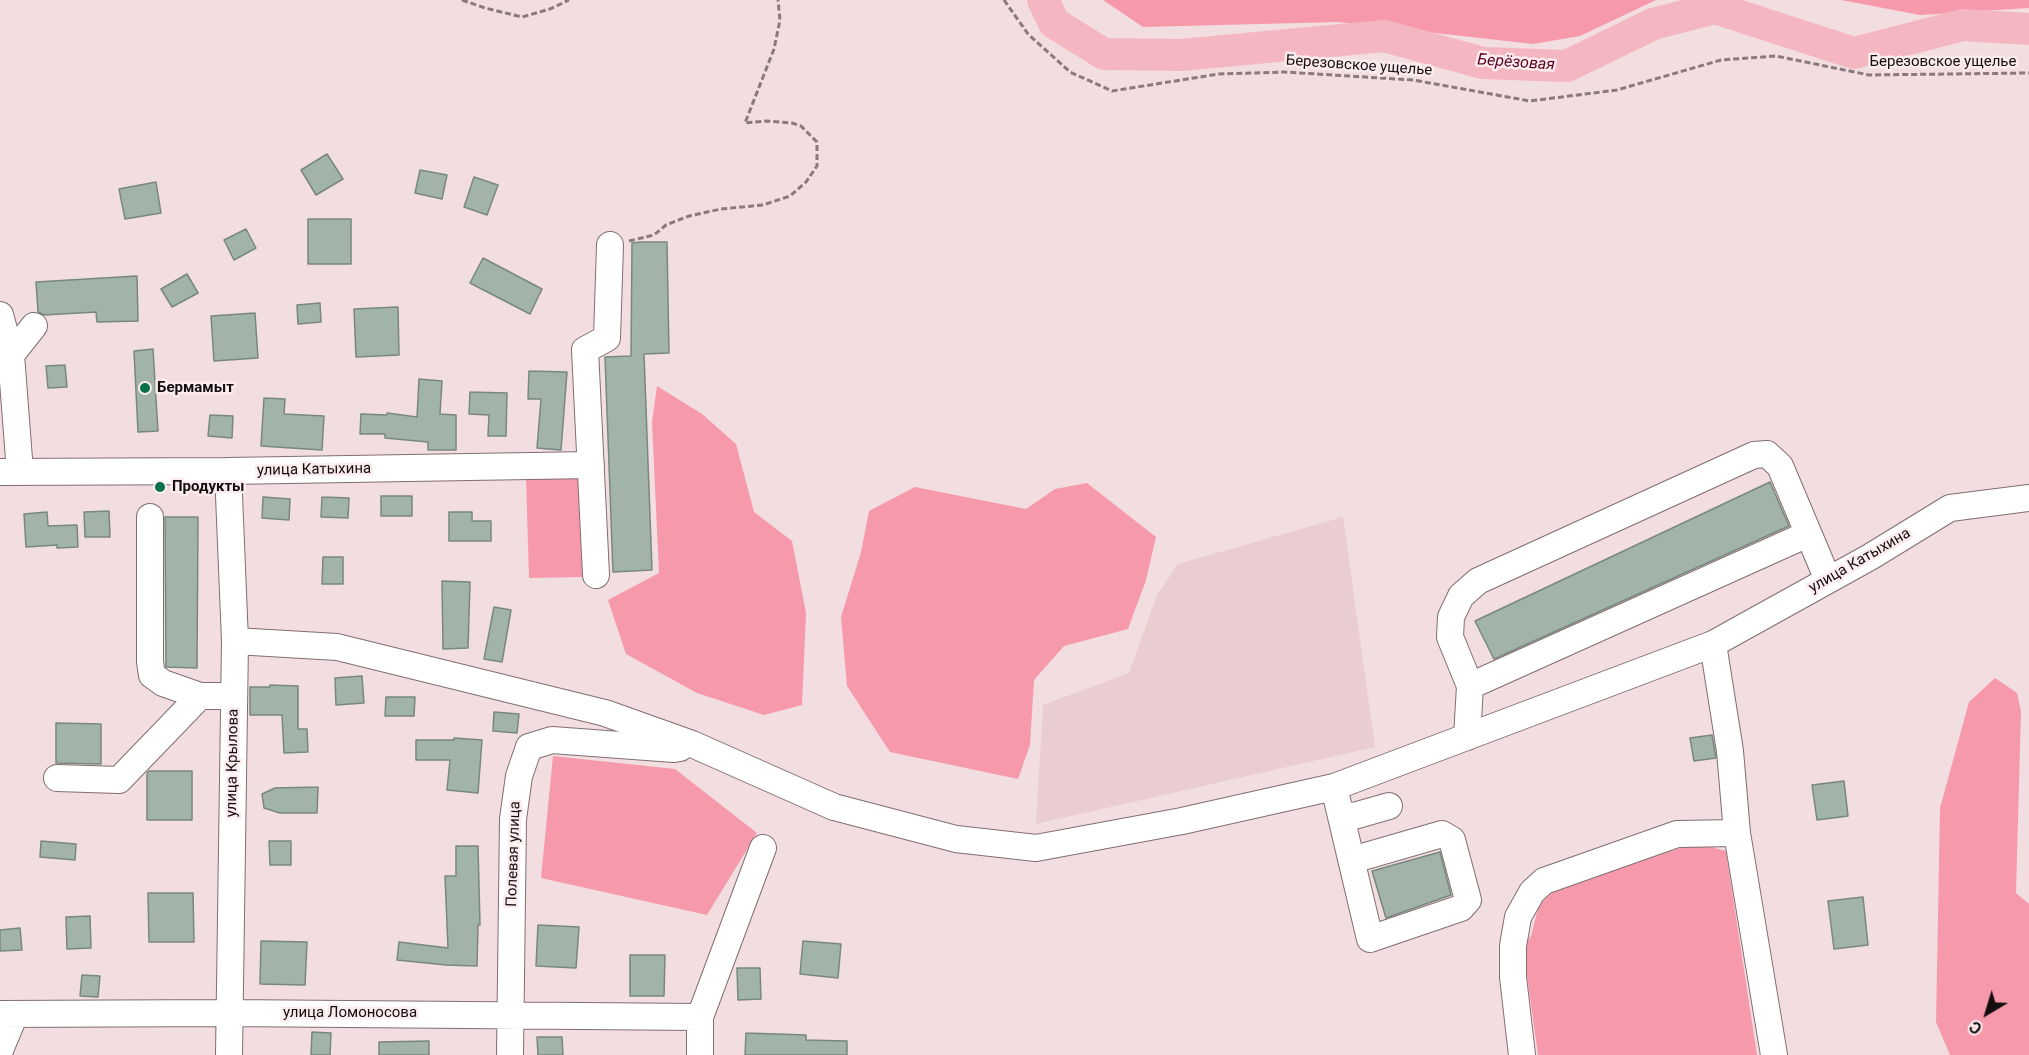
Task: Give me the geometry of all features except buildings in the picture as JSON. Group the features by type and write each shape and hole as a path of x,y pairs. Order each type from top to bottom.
{"street":[{"path":"597,575 585,350 607,338 610,246"},
{"path":"0,315 11,355 10,472"},
{"path":"11,355 34,326"},
{"path":"1467,737 1470,686 1450,637 1451,616 1461,596 1478,581 1754,455 1767,454 1780,466 1828,580"},
{"name":"улица Катыхина","path":"10,472 591,465"},
{"name":"улица Крылова","path":"228,471 234,641 229,1055"},
{"name":"улица Катыхина","path":"692,744 834,807 956,840 1036,848 1182,822 1334,787 1715,647 1950,508 2029,498"},
{"path":"150,517 150,662 152,675 162,683 201,696 234,696"},
{"path":"1470,686 1808,534"},
{"path":"234,641 337,647 605,713 692,744"},
{"path":"1715,647 1730,751 1737,833 1774,1055"},
{"path":"57,778 118,780 201,696"},
{"name":"Полевая улица","path":"510,1055 513,819 519,776 529,747 552,740 674,749 692,744"},
{"path":"1334,787 1370,939 1461,908 1468,900 1452,840 1442,834 1352,860"},
{"path":"1341,814 1354,816 1389,806"},
{"path":"1522,1055 1513,977 1513,946 1518,917 1532,892 1544,881 1677,834 1737,833"},
{"path":"700,1055 700,1017 763,848"},
{"name":"улица Ломоносова","path":"8,1014 229,1012 700,1017"},
{"path":"0,1050 8,1014"}],"path":[{"path":"462,0 485,8 522,16 550,9 569,0"},
{"path":"610,246 654,235 666,225 689,216 721,208 764,206 790,196 806,182 817,166 817,142 801,126 766,121 745,123 774,49 780,20 778,0"},
{"name":"Березовское ущелье","path":"1004,0 1028,34 1070,72 1112,91 1219,74 1285,72 1413,80 1530,101 1617,90 1721,60 1776,56 1869,75 2029,73"}],"shaded area":[{"path":"1103,0 1656,0 1580,36 1533,44 1338,22 1143,27"},
{"path":"1841,0 2029,0 2029,8 1920,15"},
{"path":"657,386 702,414 736,444 754,512 792,541 806,613 802,705 764,715 697,693 626,654 608,600 659,573 652,422"},
{"path":"582,476 585,577 529,578 526,477"},
{"path":"1087,483 1156,537 1146,580 1128,629 1064,646 1034,680 1030,745 1018,779 890,752 847,686 841,617 861,552 869,511 915,487 1026,509 1055,489"},
{"path":"1343,517 1375,747 1036,824 1043,705 1129,673 1157,595 1178,564"},
{"path":"1995,678 2017,693 2021,711 2016,893 2029,904 2029,1055 1950,1055 1936,1022 1940,808 1969,702"},
{"path":"553,756 675,769 757,833 707,915 541,878"},
{"path":"1696,843 1726,851 1757,1055 1538,1055 1523,947 1531,936 1539,905 1557,888"}],"waterway":[{"name":"Берёзовая","path":"1043,0 1054,23 1104,54 1181,55 1384,36 1483,63 1567,66 1653,24 1715,8 1854,53 1963,25 2029,29"}],"place":[{"name":"Бермамыт","path":"145,388"},
{"name":"Продукты","path":"160,487"}]}
